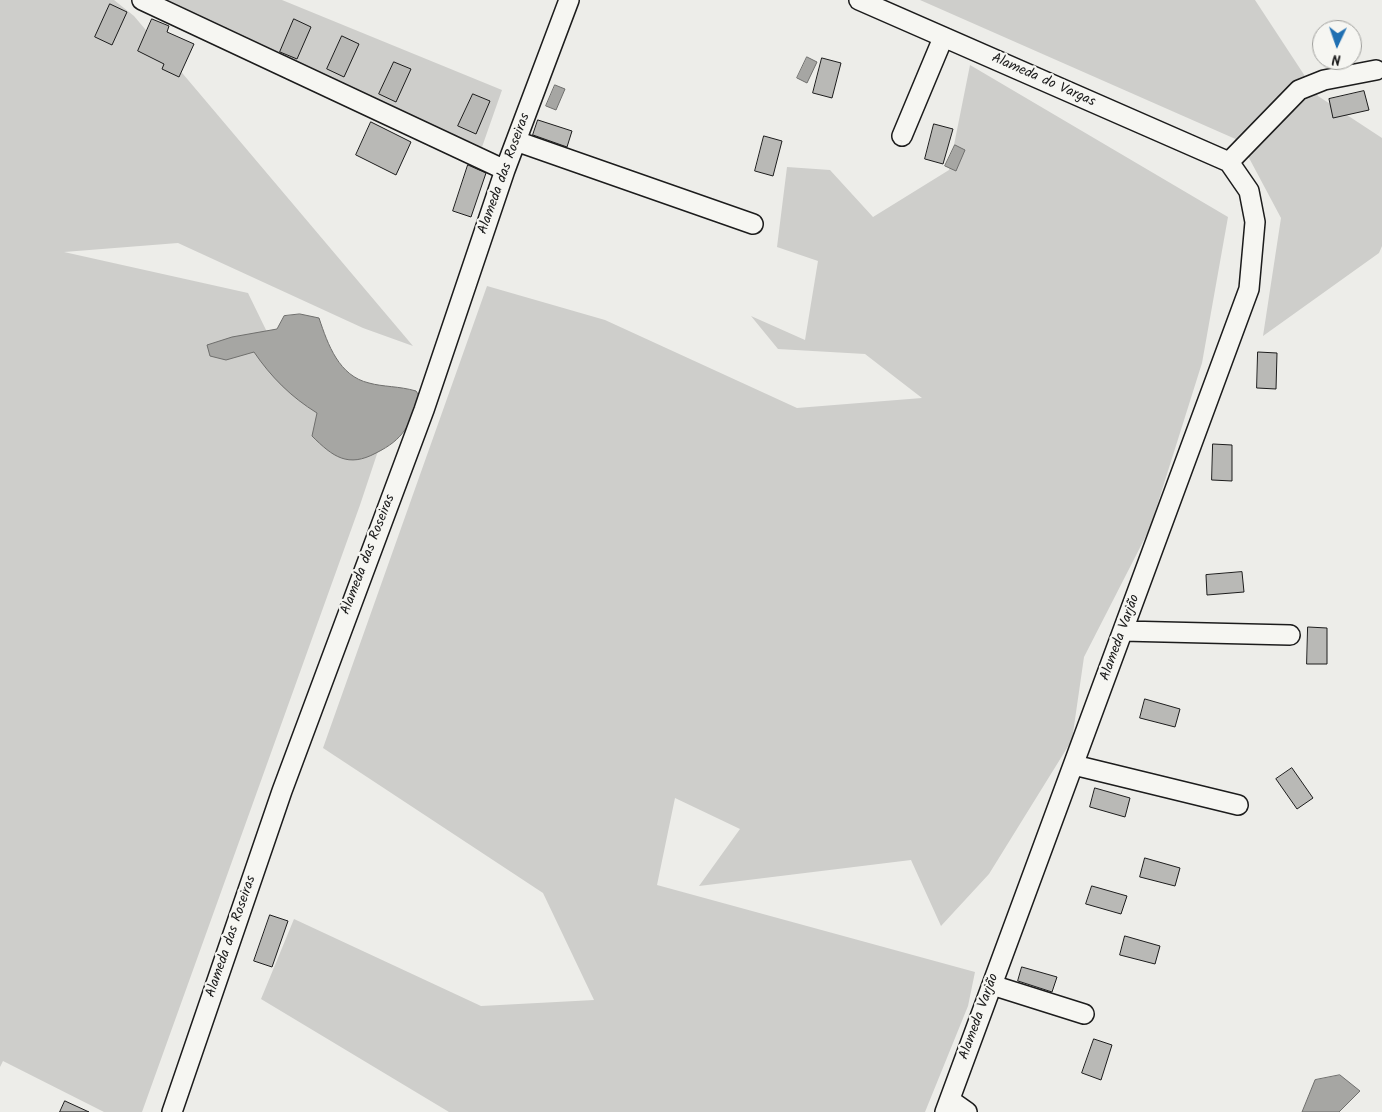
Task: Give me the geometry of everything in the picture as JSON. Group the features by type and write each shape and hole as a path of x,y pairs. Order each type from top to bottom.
{"street":[{"path":"142,0 505,170"},
{"name":"Alameda das Roseiras","path":"172,1112 282,791 424,410 505,170 569,0"},
{"name":"Alameda do Vargas","path":"859,0 1229,162"},
{"path":"902,136 943,38"},
{"path":"1229,162 1299,90 1324,80 1376,70"},
{"path":"516,140 753,224"},
{"name":"Alameda Varjão","path":"947,1106 1249,289 1255,222 1249,191 1229,162"},
{"path":"1123,631 1290,635"},
{"path":"1074,765 1238,805"},
{"path":"992,985 1084,1014"},
{"path":"947,1106 967,1112"}],"shaded area":[{"path":"0,0 114,0 134,16 413,346 363,328 178,243 64,252 248,293 286,371 382,439 142,1112 104,1112 3,1061 0,1067"},
{"path":"155,0 282,0 502,90 482,147"},
{"path":"920,0 1255,0 1318,96 1382,138 1382,246 1379,253 1263,336 1281,218 1240,141"},
{"path":"807,57 817,62 807,83 797,78"},
{"path":"970,65 1228,217 1202,363 1150,528 1084,657 1072,740 989,874 941,926 911,860 699,886 740,829 675,798 657,885 975,972 968,1006 925,1112 449,1112 261,999 294,919 481,1006 594,1000 543,893 323,748 487,286 605,320 797,408 922,398 865,354 778,349 751,316 805,340 818,261 777,247 787,167 830,170 873,217 949,170"},
{"path":"555,85 565,89 556,110 546,106"},
{"path":"955,145 965,150 956,171 945,166"},
{"path":"300,314 319,318 331,349 342,366 350,374 369,383 416,391 420,397 409,424 399,437 385,448 357,460 349,460 334,455 312,436 317,413 282,386 254,352 226,360 210,356 207,345 232,337 277,329 284,316"},
{"path":"1340,1075 1360,1091 1339,1112 1302,1112 1315,1080"}],"building":[{"path":"110,4 127,12 112,45 95,37"},
{"path":"152,19 169,26 167,32 194,44 179,77 162,69 164,64 138,51"},
{"path":"294,19 311,27 297,59 280,52"},
{"path":"342,36 359,44 344,77 327,69"},
{"path":"822,58 841,63 832,98 813,93"},
{"path":"394,62 411,69 396,102 379,94"},
{"path":"1364,91 1369,110 1333,118 1329,99"},
{"path":"473,94 490,101 476,134 458,126"},
{"path":"538,120 572,131 567,147 533,135"},
{"path":"371,122 411,142 396,175 356,155"},
{"path":"934,124 953,129 943,164 925,159"},
{"path":"764,136 782,141 773,176 755,171"},
{"path":"468,165 486,173 471,217 453,211"},
{"path":"1258,352 1277,353 1276,389 1257,388"},
{"path":"1213,444 1232,445 1232,481 1212,480"},
{"path":"1242,572 1244,592 1207,595 1206,575"},
{"path":"1308,627 1327,628 1327,664 1307,664"},
{"path":"1145,699 1180,709 1175,727 1140,718"},
{"path":"1292,768 1313,798 1297,809 1276,779"},
{"path":"1095,788 1130,798 1125,817 1090,807"},
{"path":"1145,858 1180,868 1175,886 1140,877"},
{"path":"1092,886 1127,896 1121,914 1086,904"},
{"path":"270,915 288,921 272,967 254,961"},
{"path":"1125,936 1160,946 1155,964 1120,955"},
{"path":"1022,967 1057,977 1052,992 1018,981"},
{"path":"1094,1039 1112,1045 1101,1080 1082,1073"},
{"path":"65,1101 89,1112 60,1112"}]}
